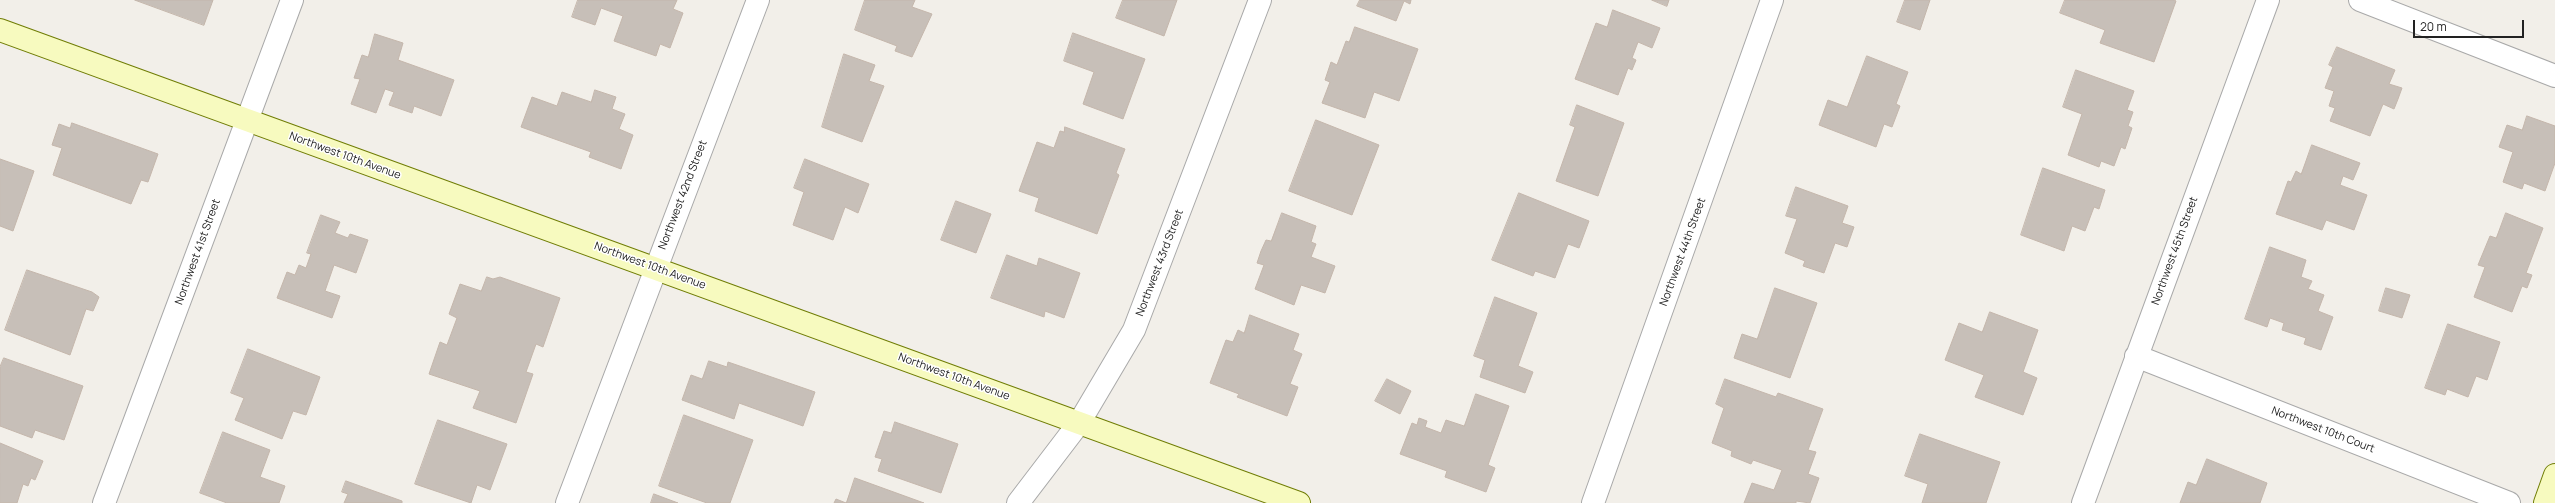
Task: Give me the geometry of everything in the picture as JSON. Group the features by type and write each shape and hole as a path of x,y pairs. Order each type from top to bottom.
{"street":[{"name":"Northwest 41st Street","path":"104,503 292,0"},
{"name":"Northwest 42nd Street","path":"567,503 758,0"},
{"name":"Northwest 43rd Street","path":"1018,503 1079,423 1134,330 1260,0"},
{"name":"Northwest 44th Street","path":"1593,503 1772,0"},
{"name":"Northwest 45th Street","path":"2083,503 2268,0"},
{"path":"2360,0 2555,76"},
{"name":"Northwest 10th Avenue","path":"0,30 1299,503"},
{"name":"Northwest 10th Court","path":"2136,356 2509,503"},
{"path":"2545,503 2555,476"}],"building":[{"path":"135,0 213,0 204,25"},
{"path":"578,0 677,0 673,9 683,13 670,48 660,44 656,56 614,41 623,16 601,8 595,25 572,17"},
{"path":"865,0 915,0 912,7 932,14 912,57 895,51 897,46 855,30"},
{"path":"1123,0 1177,0 1164,36 1116,18"},
{"path":"1360,0 1411,0 1410,4 1404,1 1396,21 1357,6"},
{"path":"1652,0 1669,0 1667,6"},
{"path":"1905,0 1930,0 1920,30 1897,22"},
{"path":"2065,0 2176,1 2154,62 2100,43 2105,30 2060,13"},
{"path":"1613,10 1660,28 1652,48 1638,42 1632,58 1636,60 1632,70 1628,68 1618,95 1575,79 1596,23 1607,27"},
{"path":"1355,27 1418,49 1399,101 1374,92 1365,118 1322,103 1330,82 1325,80 1331,62 1337,65 1346,41 1349,42"},
{"path":"1073,33 1145,59 1123,119 1083,104 1094,72 1064,61"},
{"path":"375,34 403,43 398,60 454,80 441,116 414,106 412,113 389,105 394,92 385,89 376,113 351,104 360,79 354,78 362,55 368,57"},
{"path":"2337,47 2395,70 2389,84 2402,88 2394,109 2383,104 2370,136 2330,121 2335,108 2329,106 2334,91 2325,88 2333,67 2329,65"},
{"path":"844,54 875,65 869,81 884,86 862,142 822,127"},
{"path":"1867,56 1908,72 1896,104 1900,106 1892,127 1884,124 1876,147 1819,125 1828,100 1847,107"},
{"path":"2076,70 2134,91 2127,110 2133,112 2128,126 2132,128 2125,149 2121,147 2114,166 2101,161 2099,167 2068,155 2082,114 2063,107"},
{"path":"595,90 616,97 612,109 625,114 619,129 633,135 621,169 589,157 591,152 521,127 532,97 557,106 562,92 591,102"},
{"path":"1577,105 1624,123 1598,196 1556,181 1575,127 1570,125"},
{"path":"2527,116 2555,126 2555,163 2545,191 2524,183 2522,189 2503,182 2513,152 2499,147 2507,125 2522,130"},
{"path":"1316,120 1379,145 1352,215 1289,191"},
{"path":"72,123 158,154 148,182 141,180 131,204 53,175 62,148 52,145 59,124 70,128"},
{"path":"1065,127 1125,149 1116,173 1119,175 1097,234 1035,211 1039,198 1019,191 1037,142 1054,148 1060,131 1064,132"},
{"path":"2312,145 2360,163 2353,180 2343,176 2340,185 2367,195 2354,230 2326,220 2322,230 2276,214 2288,181 2291,182 2296,171 2301,174"},
{"path":"0,159 34,171 13,231 0,226"},
{"path":"805,159 869,184 858,213 845,207 833,240 793,225 804,192 794,188"},
{"path":"2043,168 2105,190 2099,209 2094,207 2085,231 2072,226 2064,251 2021,235"},
{"path":"1796,187 1848,206 1842,223 1854,227 1847,247 1835,243 1824,273 1803,266 1805,261 1785,253 1797,219 1786,216"},
{"path":"1519,193 1589,221 1579,248 1568,244 1555,278 1535,271 1533,276 1492,260"},
{"path":"956,201 991,214 976,253 941,240"},
{"path":"1282,213 1316,226 1311,242 1316,244 1311,257 1335,266 1325,293 1301,285 1294,305 1255,289 1264,265 1257,263 1261,251 1266,240 1271,241"},
{"path":"2506,213 2543,228 2526,273 2532,275 2527,288 2522,286 2512,312 2474,297 2485,267 2478,265 2490,236 2496,238"},
{"path":"321,215 340,222 335,233 348,238 350,234 368,240 356,273 334,265 325,291 340,296 332,318 277,298 287,272 295,275 299,265 306,268 311,254 307,253"},
{"path":"2270,247 2306,260 2301,277 2312,281 2308,289 2324,295 2318,311 2333,317 2321,350 2304,344 2306,338 2282,330 2284,323 2270,318 2267,327 2245,319"},
{"path":"1007,255 1037,266 1039,258 1080,273 1064,318 1045,311 1044,317 991,298"},
{"path":"27,270 92,292 99,297 93,311 86,309 70,355 5,330"},
{"path":"487,277 493,279 500,277 560,298 543,347 536,344 526,372 533,374 516,423 473,408 480,391 429,374 440,342 447,345 457,318 449,314 460,284 481,291"},
{"path":"1775,288 1817,303 1790,378 1734,358 1742,334 1757,339"},
{"path":"2386,288 2410,295 2402,318 2379,311"},
{"path":"1495,297 1537,313 1518,366 1533,372 1525,393 1480,377 1485,360 1474,356"},
{"path":"1990,312 2038,330 2023,372 2037,378 2023,415 1975,397 1984,375 1945,360 1959,323 1982,332"},
{"path":"1250,315 1299,334 1293,350 1302,354 1290,384 1298,387 1287,416 1237,397 1239,394 1210,383 1226,340 1233,342 1238,330 1244,333"},
{"path":"2448,324 2500,342 2487,380 2476,376 2468,397 2447,389 2445,395 2425,388"},
{"path":"248,349 320,377 306,415 293,411 282,439 235,420 244,398 231,393"},
{"path":"4,358 83,386 64,440 35,430 32,438 0,426 0,367"},
{"path":"709,361 727,367 728,362 815,392 803,426 739,403 734,419 682,400 691,375 702,379"},
{"path":"1387,379 1411,391 1400,414 1375,401"},
{"path":"1725,379 1776,397 1778,393 1823,409 1808,450 1816,452 1808,474 1819,478 1810,503 1796,501 1796,503 1744,503 1752,483 1774,490 1782,470 1753,460 1751,464 1731,456 1732,451 1712,443 1724,408 1716,404"},
{"path":"1476,394 1509,406 1488,465 1495,468 1486,492 1445,477 1447,471 1400,454 1412,423 1417,425 1419,418 1427,421 1425,427 1441,433 1446,420 1464,426"},
{"path":"684,415 753,440 730,503 707,503 659,486"},
{"path":"438,420 507,444 490,490 477,485 471,503 415,484"},
{"path":"895,422 958,444 941,493 878,471 882,459 875,457 884,431 891,433"},
{"path":"223,432 270,450 260,477 285,486 279,503 227,503 200,493"},
{"path":"1920,434 2000,462 1986,503 1922,503 1928,484 1905,476"},
{"path":"0,443 43,461 35,480 31,478 28,486 23,484 17,503 0,503"},
{"path":"2207,459 2267,483 2260,503 2180,503 2188,482 2196,485"},
{"path":"855,478 924,503 846,503"},
{"path":"346,481 402,501 402,503 344,503 348,494 342,492"},
{"path":"654,494 678,503 651,503"},
{"path":"836,499 846,503 834,503"}]}
